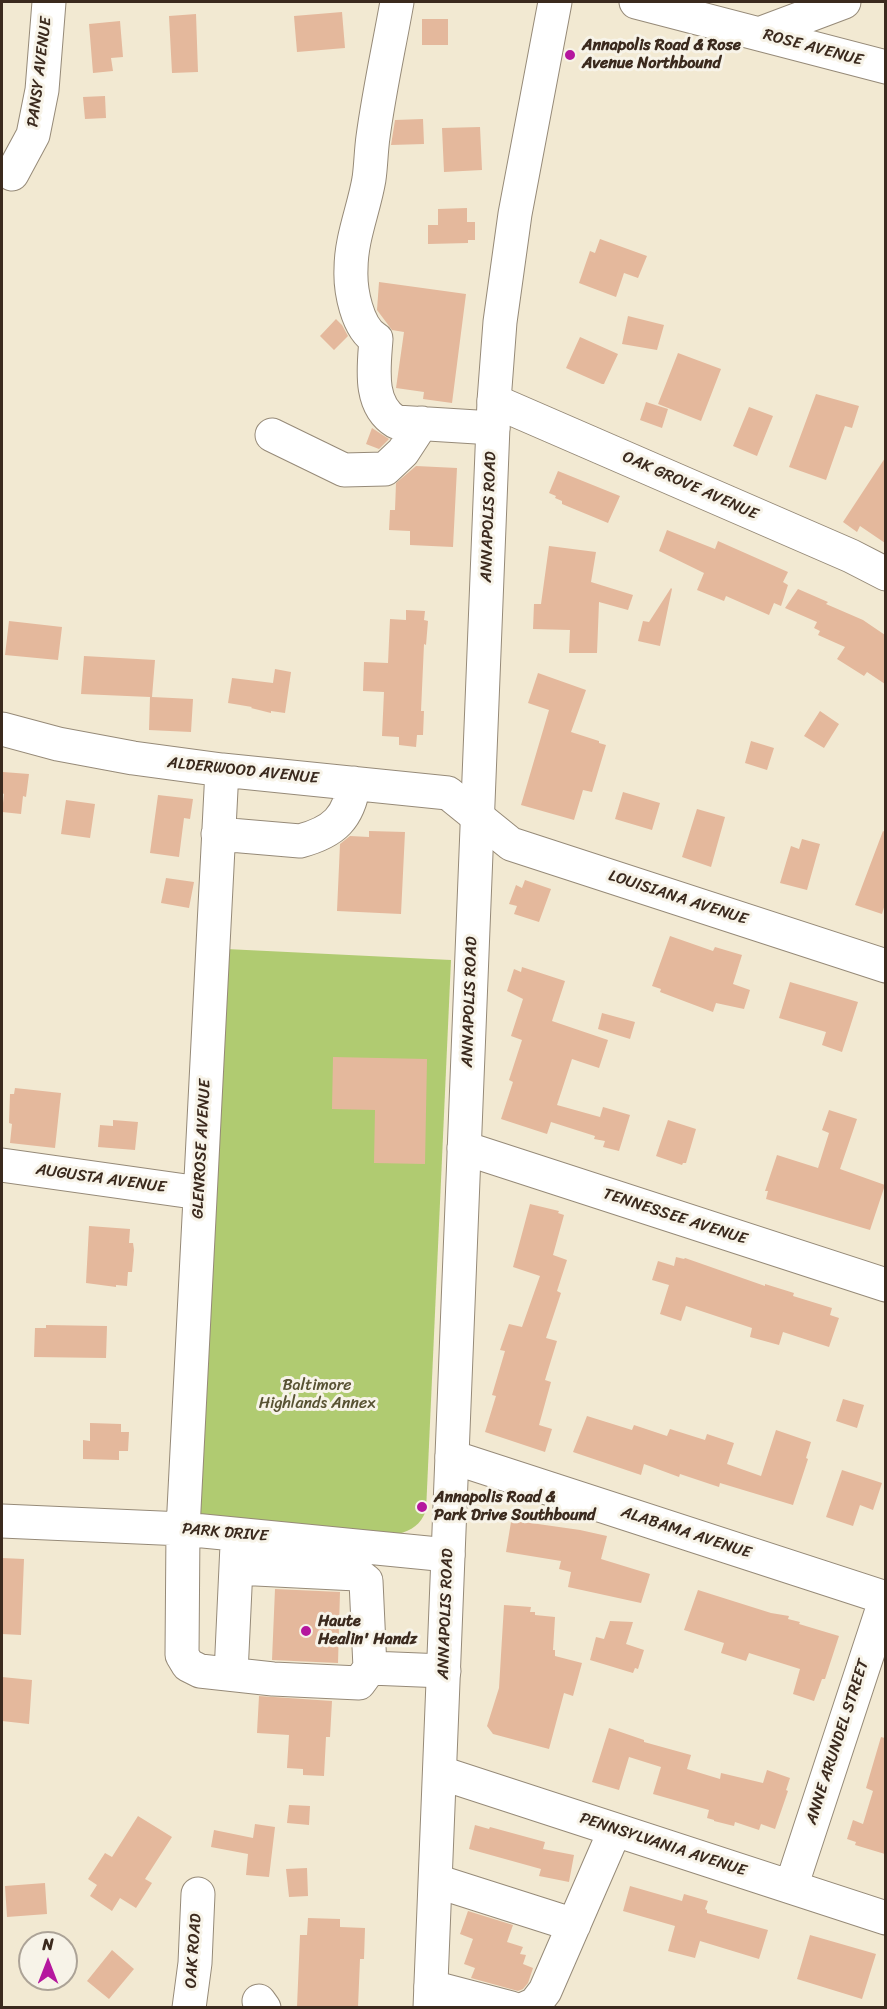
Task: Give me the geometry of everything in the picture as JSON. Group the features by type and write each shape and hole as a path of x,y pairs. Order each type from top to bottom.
{"street":[{"name":"PANSY AVENUE","path":"12,174 33,135 42,90 49,2"},
{"name":"OAK GROVE AVENUE","path":"397,2 374,129 369,179 354,242 351,269 353,291 361,323 376,339 373,375 379,402 390,418 396,422 422,423 493,415 851,556 885,574"},
{"name":"ANNAPOLIS ROAD","path":"431,1997 493,415 500,322 514,214 555,2"},
{"name":"ROSE AVENUE","path":"636,2 708,11 759,34 885,67"},
{"path":"759,34 844,2"},
{"path":"272,435 344,470 385,469 403,452 422,423"},
{"name":"ALDERWOOD AVENUE","path":"2,729 58,744 133,758 222,770 447,793 477,818"},
{"name":"GLENROSE AVENUE","path":"222,770 183,1529 182,1655 188,1665 200,1671 273,1679 359,1683 370,1668"},
{"path":"218,834 300,841 313,837 326,832 338,823 352,799 354,783"},
{"name":"LOUISIANA AVENUE","path":"477,818 511,844 885,966"},
{"name":"TENNESSEE AVENUE","path":"464,1148 885,1285"},
{"name":"AUGUSTA AVENUE","path":"2,1166 200,1193"},
{"name":"ALABAMA AVENUE","path":"452,1457 885,1598"},
{"name":"PARK DRIVE","path":"2,1521 183,1529 448,1555"},
{"path":"231,1674 238,1534"},
{"path":"236,1568 357,1575 366,1581 370,1668 444,1671"},
{"name":"ANNE ARUNDEL STREET","path":"791,1887 885,1598"},
{"name":"PENNSYLVANIA AVENUE","path":"441,1773 885,1918"},
{"path":"526,2007 535,2004 544,1991 615,1830"},
{"path":"436,1881 574,1925"},
{"name":"OAK ROAD","path":"189,2007 195,1964 198,1894"},
{"path":"431,1997 511,2007"}],"green space":[{"name":"Baltimore Highlands Annex","path":"226,949 451,960 426,1511 415,1526 398,1534 199,1516"}],"building":[{"path":"342,12 345,48 297,52 294,16"},
{"path":"196,14 198,72 172,73 169,16"},
{"path":"422,19 448,19 448,45 422,45"},
{"path":"120,21 123,57 111,58 113,71 93,73 89,24"},
{"path":"105,96 106,118 85,119 83,97"},
{"path":"423,119 424,144 391,145 395,120"},
{"path":"480,127 482,170 444,172 442,128"},
{"path":"467,208 467,222 475,222 475,240 468,240 468,243 428,244 428,225 438,225 438,209"},
{"path":"600,239 647,256 638,278 624,273 616,297 579,283 590,251 595,253"},
{"path":"379,282 466,294 452,403 423,399 424,392 396,388 404,332 392,330 377,310"},
{"path":"628,316 664,325 657,350 622,344"},
{"path":"336,319 348,336 334,350 320,336"},
{"path":"580,337 618,354 604,384 566,368"},
{"path":"678,353 721,369 701,421 658,404"},
{"path":"816,394 859,406 852,428 845,426 826,480 789,467"},
{"path":"646,402 668,409 662,428 640,420"},
{"path":"749,407 773,416 757,456 733,446"},
{"path":"372,428 389,439 379,449 366,444"},
{"path":"885,458 885,543 860,526 857,532 843,522"},
{"path":"416,466 457,468 453,547 410,545 410,531 389,530 390,510 395,510 396,483"},
{"path":"558,471 620,496 608,523 562,504 562,501 549,493"},
{"path":"667,530 715,549 718,541 788,572 783,582 788,585 781,606 774,603 769,615 726,596 724,601 697,590 704,573 659,551"},
{"path":"549,546 596,552 591,582 633,595 628,610 599,602 597,653 569,653 570,630 533,629 534,604 541,604"},
{"path":"671,588 660,646 638,641 643,621 649,622"},
{"path":"798,589 863,620 885,635 885,684 867,672 864,676 837,659 845,647 818,635 820,631 814,628 817,622 785,608"},
{"path":"406,610 425,611 424,620 428,621 426,645 424,644 421,711 424,711 423,735 417,735 416,747 399,745 399,737 382,736 384,692 363,691 364,662 388,663 390,619 406,620"},
{"path":"9,621 62,627 58,660 5,655"},
{"path":"84,656 155,660 152,697 193,699 191,732 149,730 150,697 81,694"},
{"path":"275,669 291,672 285,713 271,711 271,713 228,703 232,678 273,683"},
{"path":"538,673 586,690 571,732 606,745 592,792 583,790 574,820 521,805 549,710 528,703"},
{"path":"820,711 839,724 824,748 804,736"},
{"path":"751,741 774,748 767,770 745,763"},
{"path":"3,772 29,774 21,814 2,812"},
{"path":"623,792 660,803 652,830 615,819"},
{"path":"158,795 193,799 190,819 184,818 179,857 150,853"},
{"path":"66,800 95,804 90,838 61,834"},
{"path":"697,809 725,817 711,867 682,857"},
{"path":"369,831 405,832 401,914 337,911 340,844 350,836 369,837"},
{"path":"883,831 885,832 885,904 882,914 855,905"},
{"path":"802,839 820,844 807,890 780,883 791,846 799,849"},
{"path":"166,878 194,882 189,908 161,903"},
{"path":"525,880 551,889 539,922 514,914 517,906 509,904 516,885 522,888"},
{"path":"670,936 713,951 715,947 742,955 733,984 750,990 744,1009 716,1003 713,1012 660,992 661,989 652,986"},
{"path":"522,967 565,981 552,1021 608,1040 599,1068 572,1059 557,1105 600,1117 603,1107 630,1115 619,1151 603,1147 605,1141 594,1139 595,1136 551,1122 547,1134 501,1119 513,1082 509,1080 522,1040 511,1036 523,999 507,991 514,969 521,972"},
{"path":"790,982 858,1002 842,1052 822,1045 826,1032 779,1018"},
{"path":"602,1013 635,1022 630,1039 598,1029"},
{"path":"333,1057 427,1059 425,1164 374,1163 375,1110 332,1109"},
{"path":"15,1088 61,1093 55,1148 10,1143 12,1124 9,1123 10,1094 14,1094"},
{"path":"829,1110 857,1119 840,1169 885,1185 870,1230 766,1199 768,1191 765,1191 777,1155 818,1168 829,1133 822,1130"},
{"path":"113,1120 138,1122 135,1150 98,1147 100,1125 113,1126"},
{"path":"668,1120 696,1129 686,1163 682,1165 656,1156"},
{"path":"530,1204 559,1211 558,1213 564,1215 553,1255 567,1260 557,1291 561,1293 546,1338 557,1341 545,1380 551,1382 539,1425 552,1429 545,1452 485,1432 496,1396 492,1395 505,1351 500,1350 509,1324 522,1327 540,1276 513,1267"},
{"path":"89,1226 130,1229 129,1243 133,1243 134,1250 132,1272 128,1272 127,1286 116,1285 116,1287 86,1283"},
{"path":"676,1257 794,1293 793,1296 832,1308 830,1315 839,1318 829,1347 783,1332 779,1345 750,1337 752,1328 686,1306 681,1321 660,1314 669,1285 652,1280 658,1261 674,1266"},
{"path":"46,1325 107,1326 106,1358 34,1357 35,1328 46,1328"},
{"path":"843,1399 864,1405 857,1428 836,1421"},
{"path":"587,1416 632,1430 634,1425 667,1436 670,1429 705,1440 707,1434 734,1443 727,1464 761,1476 776,1430 811,1442 793,1505 720,1483 719,1487 680,1474 679,1477 644,1464 641,1475 573,1452"},
{"path":"90,1423 121,1424 121,1432 129,1432 128,1451 119,1451 119,1460 83,1459 83,1440 90,1441"},
{"path":"842,1470 882,1483 873,1510 860,1505 853,1526 826,1517"},
{"path":"517,1521 607,1536 601,1559 650,1574 641,1603 568,1587 571,1572 559,1569 561,1561 506,1552 511,1522"},
{"path":"2,1558 24,1559 21,1635 2,1634"},
{"path":"275,1589 340,1592 338,1663 272,1660"},
{"path":"698,1590 771,1613 789,1616 788,1619 800,1622 799,1624 839,1636 825,1679 822,1679 814,1701 793,1694 800,1669 749,1653 746,1661 721,1653 724,1643 684,1630"},
{"path":"504,1605 531,1607 530,1612 535,1612 535,1615 555,1617 553,1650 555,1650 555,1656 582,1663 573,1696 564,1693 549,1749 493,1734 487,1726 499,1688"},
{"path":"610,1621 633,1622 626,1644 644,1650 638,1669 635,1668 633,1673 590,1660 596,1637 604,1639"},
{"path":"2,1677 32,1680 29,1724 2,1721"},
{"path":"259,1696 332,1701 330,1737 326,1737 324,1776 303,1775 303,1769 287,1768 289,1735 257,1733"},
{"path":"609,1728 644,1740 644,1742 691,1755 687,1769 720,1779 721,1773 763,1783 767,1770 790,1778 775,1829 761,1824 759,1830 735,1822 734,1826 714,1821 707,1818 709,1810 653,1794 661,1767 629,1757 619,1790 592,1782"},
{"path":"881,1737 885,1738 885,1854 855,1845 856,1842 847,1839 853,1820 863,1824 873,1791 866,1788"},
{"path":"289,1805 310,1806 309,1825 287,1823"},
{"path":"138,1816 172,1837 145,1879 152,1883 136,1908 120,1898 112,1911 90,1896 97,1885 88,1879 105,1853 112,1857"},
{"path":"255,1824 275,1827 269,1877 246,1875 248,1854 211,1847 214,1830 253,1838"},
{"path":"475,1825 545,1842 543,1849 574,1855 569,1882 539,1876 541,1869 469,1849"},
{"path":"307,1868 308,1896 289,1897 286,1869"},
{"path":"45,1883 47,1914 7,1917 5,1886"},
{"path":"630,1886 682,1901 684,1894 708,1901 705,1909 707,1913 768,1930 759,1959 700,1941 695,1958 668,1951 675,1926 623,1911"},
{"path":"468,1911 513,1925 507,1942 523,1947 520,1954 526,1955 523,1964 533,1968 528,1983 523,1989 518,1991 471,1978 475,1968 464,1964 473,1939 460,1934"},
{"path":"308,1918 340,1919 340,1927 365,1928 364,1959 360,1959 358,2007 297,2007 300,1935 307,1935"},
{"path":"810,1935 876,1954 862,1999 797,1979"},
{"path":"112,1950 134,1969 109,1999 87,1981"}],"place":[{"name":"Annapolis Road & Rose Avenue Northbound","path":"570,55"},
{"name":"Annapolis Road & Park Drive Southbound","path":"422,1507"},
{"name":"Haute Healin' Handz","path":"306,1631"}]}
